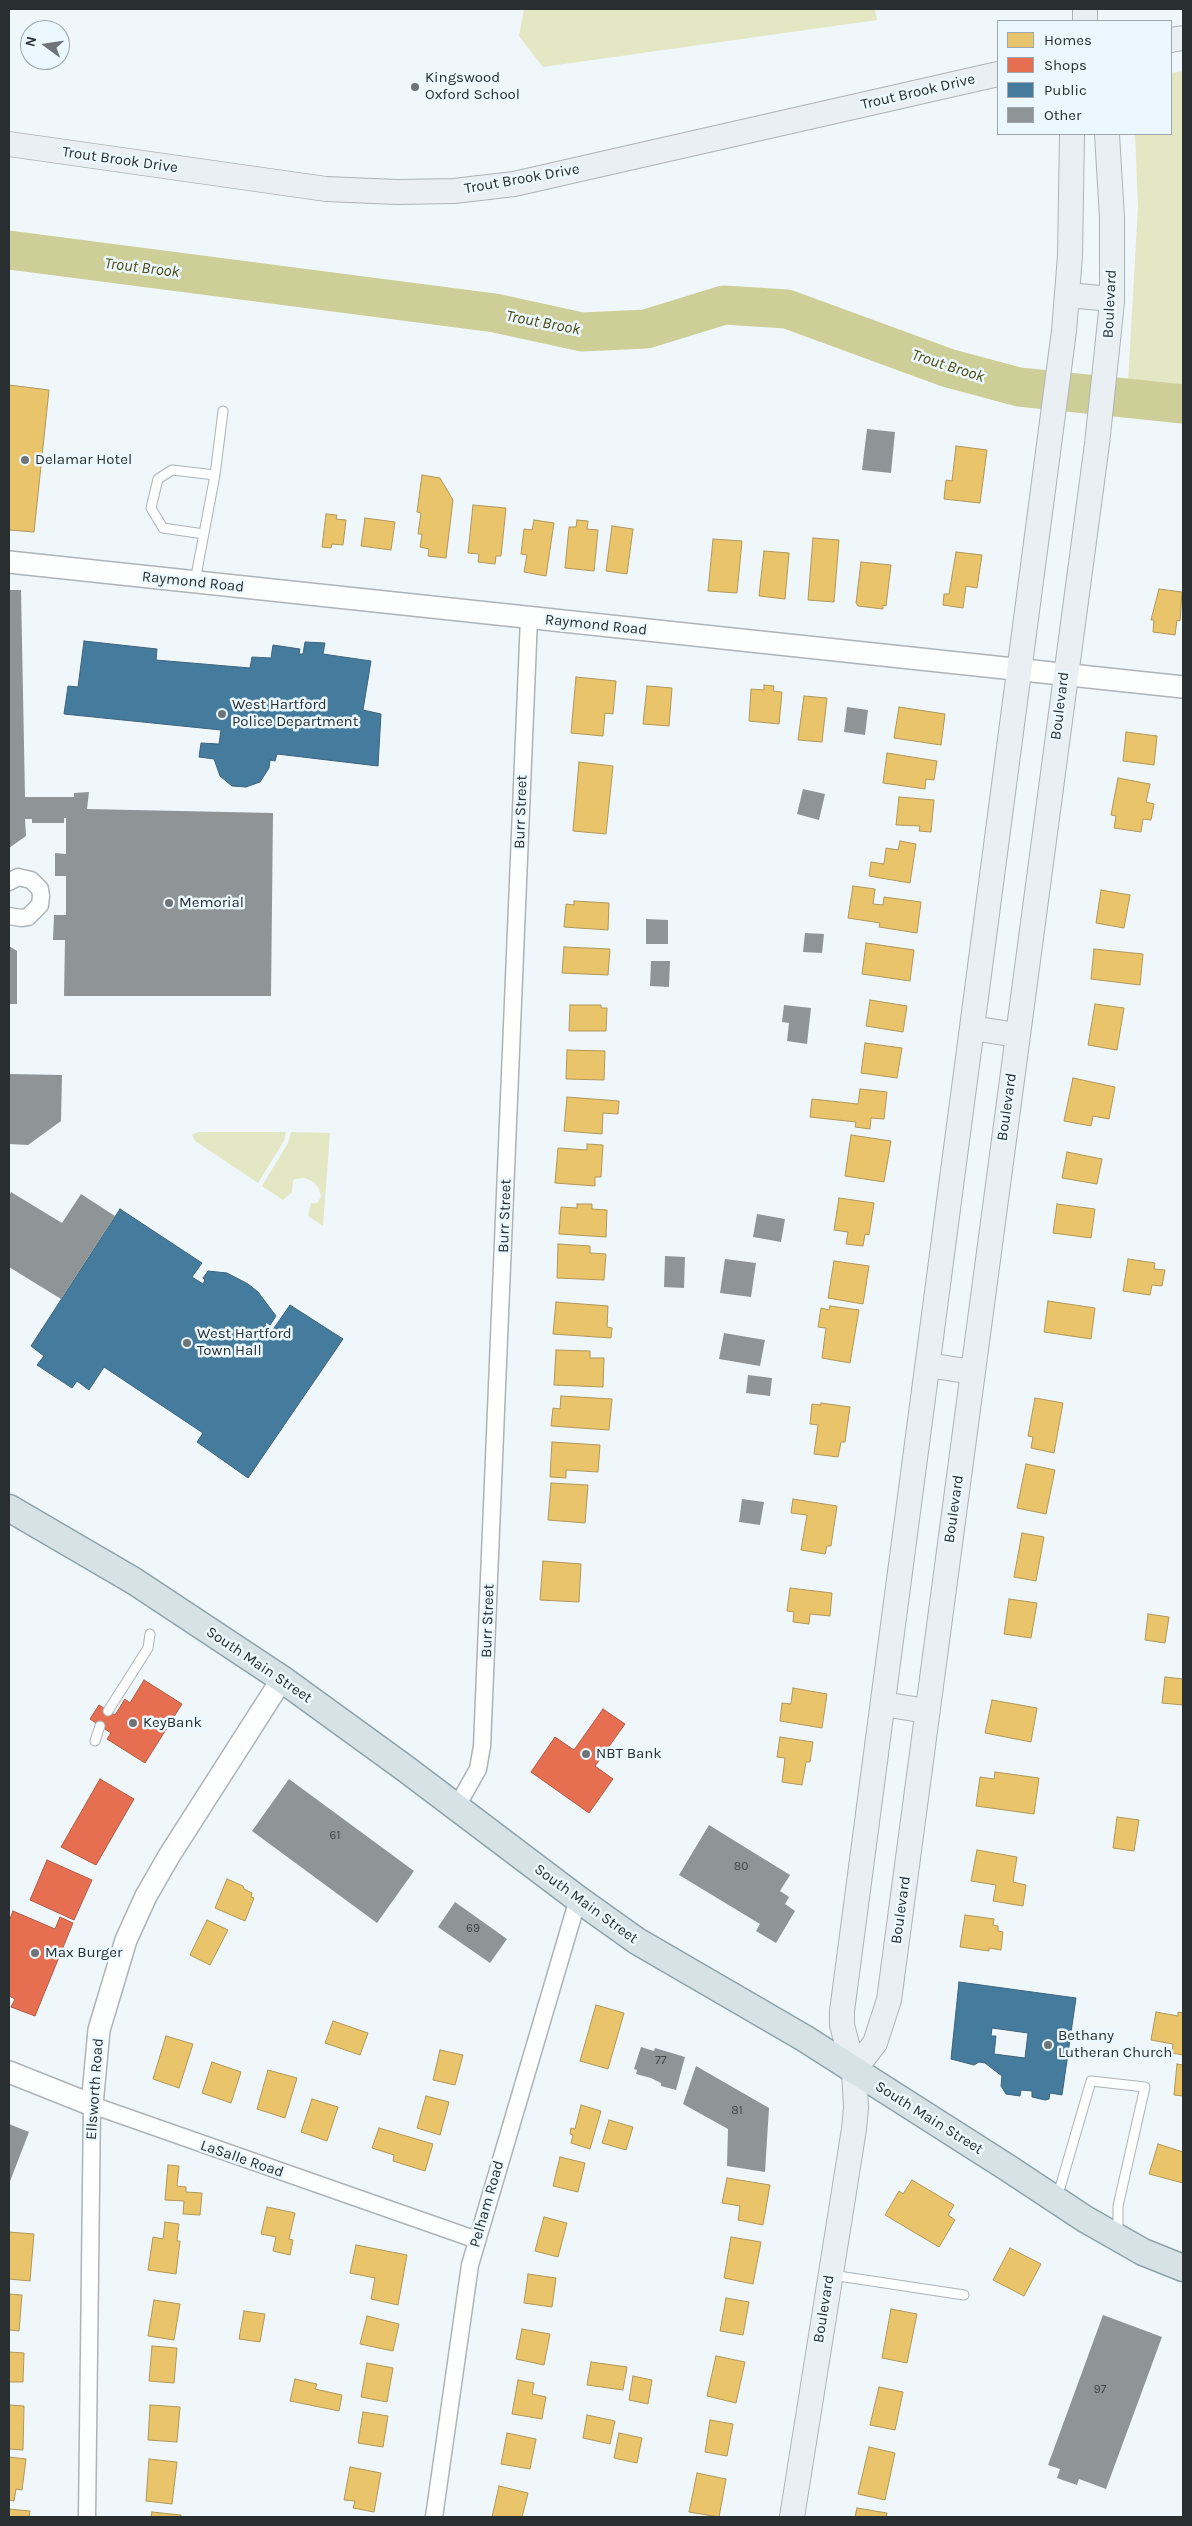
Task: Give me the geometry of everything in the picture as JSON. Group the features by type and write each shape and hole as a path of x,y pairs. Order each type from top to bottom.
{"main road":[{"name":"Trout Brook Drive","path":"9,144 326,189 397,192 454,191 514,184 997,74"},
{"name":"Boulevard","path":"792,2517 829,2274 854,2129 856,2108 854,2070 842,2025 842,2011 1051,440 1067,295 1072,135"},
{"name":"Boulevard","path":"854,2070 875,2043 889,2000 1096,444 1112,299 1112,218 1107,135"},
{"path":"1067,295 1112,299"},
{"path":"972,1028 1017,1035"},
{"path":"928,1365 972,1372"},
{"name":"South Main Street","path":"9,1508 134,1581 282,1679 578,1900 637,1941 804,2038 1118,2238 1143,2252 1183,2268"},
{"path":"883,1704 927,1711"}],"street":[{"name":"Raymond Road","path":"9,562 1183,687"},
{"name":"Burr Street","path":"456,1808 478,1768 482,1746 529,618"},
{"path":"9,882 18,877 30,880 40,889 41,896 40,905 28,917 9,916"},
{"name":"Ellsworth Road","path":"87,2517 92,2105 99,2030 126,1940 146,1896 166,1861 282,1679"},
{"name":"Pelham Road","path":"434,2517 470,2265 578,1900"},
{"name":"LaSalle Road","path":"9,2072 92,2105 477,2240"}],"lane":[{"path":"195,582 215,475 223,411"},
{"path":"204,534 163,528 151,508 158,479 172,470 215,475"},
{"path":"108,1711 148,1648 150,1634"},
{"path":"95,1742 100,1726"},
{"path":"1056,2200 1091,2081 1145,2087 1118,2206 1118,2238"},
{"path":"829,2274 856,2276 964,2294"}],"green space":[{"path":"524,9 875,9 877,20 543,67 519,36"},
{"path":"1183,71 1183,421 1126,417 1138,207 1135,135 1172,135 1172,73"},
{"path":"198,1132 286,1132 284,1141 258,1183 195,1141 192,1135"},
{"path":"291,1132 330,1133 323,1226 308,1216 311,1203 317,1203 321,1197 319,1189 314,1182 305,1178 295,1179 292,1192 283,1200 262,1186 288,1143"}],"building: Homes":[{"name":"Delamar Hotel","path":"9,385 49,390 34,532 9,530"},
{"path":"956,446 987,450 980,503 944,499 946,480 952,481"},
{"path":"422,475 440,478 453,500 446,558 428,556 429,549 420,547 422,534 418,534 421,513 417,512"},
{"path":"473,505 506,508 501,556 496,556 495,564 478,562 479,554 468,553"},
{"path":"326,514 337,515 336,519 346,520 343,545 332,544 331,548 322,547"},
{"path":"365,518 395,522 391,550 361,546"},
{"path":"534,520 554,523 546,576 524,572 527,555 521,554 524,529 532,530"},
{"path":"577,520 588,521 587,529 598,530 594,571 565,568 569,527 576,527"},
{"path":"612,526 633,529 627,574 606,571"},
{"path":"813,538 839,540 834,602 808,600"},
{"path":"713,539 742,541 737,593 708,591"},
{"path":"764,551 789,553 785,599 759,596"},
{"path":"956,552 982,555 977,588 966,586 963,608 943,605 944,594 949,594"},
{"path":"861,562 891,565 886,606 883,605 883,609 858,606 856,603"},
{"path":"1159,589 1182,592 1180,621 1177,620 1175,635 1153,632 1154,620 1151,620"},
{"path":"576,677 616,681 613,714 605,713 603,736 571,733"},
{"path":"764,685 774,686 773,691 782,692 779,724 749,721 751,689 764,690"},
{"path":"647,686 672,688 669,726 643,724"},
{"path":"804,696 827,698 822,742 798,740"},
{"path":"899,707 945,714 941,745 894,738"},
{"path":"1126,732 1157,736 1154,765 1123,761"},
{"path":"887,753 937,761 934,780 926,779 925,789 883,783"},
{"path":"579,762 613,766 606,834 573,831"},
{"path":"1118,778 1150,784 1146,802 1154,804 1151,820 1143,819 1141,832 1114,828 1116,816 1111,815"},
{"path":"899,797 934,800 931,832 919,831 920,826 896,825"},
{"path":"900,841 916,844 910,883 869,876 871,862 884,864 886,848 898,850"},
{"path":"853,886 875,889 873,904 883,905 884,897 921,902 917,933 879,927 880,923 848,918"},
{"path":"1101,890 1130,895 1124,928 1096,923"},
{"path":"574,901 609,903 608,930 564,927 566,904 574,905"},
{"path":"866,943 914,950 910,981 862,974"},
{"path":"564,947 610,949 608,975 562,973"},
{"path":"1094,949 1143,954 1140,985 1091,979"},
{"path":"870,1000 907,1006 903,1032 866,1026"},
{"path":"1095,1004 1124,1008 1117,1050 1088,1045"},
{"path":"570,1005 601,1005 601,1008 607,1008 606,1031 569,1031"},
{"path":"865,1043 902,1048 897,1078 861,1073"},
{"path":"567,1050 605,1051 604,1080 566,1079"},
{"path":"1073,1078 1115,1087 1109,1119 1093,1116 1091,1126 1064,1121"},
{"path":"860,1089 887,1092 884,1119 871,1118 870,1129 855,1127 856,1122 810,1117 812,1099 858,1104"},
{"path":"567,1097 619,1101 618,1114 603,1113 602,1134 564,1131"},
{"path":"851,1135 891,1141 884,1182 845,1176"},
{"path":"587,1144 603,1145 601,1177 595,1177 595,1186 555,1183 558,1148 587,1150"},
{"path":"1067,1152 1102,1159 1097,1184 1062,1178"},
{"path":"839,1198 874,1203 869,1235 865,1234 863,1246 846,1244 848,1232 834,1230"},
{"path":"577,1204 592,1204 592,1209 607,1210 606,1237 559,1234 561,1207 577,1208"},
{"path":"1057,1204 1095,1209 1091,1238 1053,1233"},
{"path":"558,1244 590,1246 590,1253 606,1254 604,1280 557,1278"},
{"path":"1128,1259 1155,1263 1154,1269 1165,1270 1162,1286 1152,1285 1150,1295 1123,1291"},
{"path":"834,1261 869,1266 863,1304 828,1298"},
{"path":"1048,1301 1095,1308 1091,1339 1044,1332"},
{"path":"556,1302 608,1306 607,1327 612,1328 611,1338 553,1334"},
{"path":"830,1306 859,1310 850,1363 822,1358 826,1328 818,1327 821,1308 829,1310"},
{"path":"556,1350 590,1351 590,1358 604,1358 603,1387 554,1385"},
{"path":"561,1396 612,1399 609,1430 551,1426 553,1408 560,1409"},
{"path":"1035,1398 1063,1403 1054,1453 1031,1448 1033,1437 1028,1436"},
{"path":"821,1403 850,1407 845,1442 841,1442 838,1457 814,1454 818,1425 810,1424 812,1404 821,1405"},
{"path":"552,1442 600,1445 598,1472 566,1470 566,1478 550,1477"},
{"path":"1026,1464 1055,1470 1046,1514 1017,1508"},
{"path":"551,1483 588,1485 585,1523 548,1520"},
{"path":"793,1499 837,1506 831,1546 827,1546 825,1554 801,1550 807,1515 791,1513"},
{"path":"1022,1533 1044,1537 1036,1581 1014,1577"},
{"path":"543,1561 581,1564 579,1602 540,1600"},
{"path":"790,1588 832,1593 830,1616 810,1614 809,1624 793,1622 794,1612 787,1611"},
{"path":"1009,1599 1037,1603 1031,1638 1004,1634"},
{"path":"1148,1614 1169,1617 1165,1643 1145,1640"},
{"path":"1165,1677 1183,1679 1183,1705 1162,1703"},
{"path":"793,1688 827,1694 822,1728 780,1721 782,1703 791,1704"},
{"path":"992,1700 1037,1708 1031,1742 985,1733"},
{"path":"780,1737 813,1742 810,1762 806,1762 802,1785 782,1782 785,1758 777,1757"},
{"path":"995,1772 1039,1778 1034,1814 976,1806 980,1777 994,1779"},
{"path":"1117,1817 1139,1820 1134,1851 1113,1848"},
{"path":"977,1850 1017,1857 1013,1882 1026,1885 1023,1906 993,1901 996,1885 971,1881"},
{"path":"227,1879 243,1886 244,1889 252,1893 251,1897 254,1898 245,1921 215,1908"},
{"path":"965,1915 994,1919 993,1925 998,1926 998,1931 1003,1932 1001,1950 989,1948 989,1951 960,1947"},
{"path":"207,1920 228,1930 210,1965 190,1955"},
{"path":"596,2005 624,2013 608,2069 580,2061"},
{"path":"1156,2012 1178,2016 1178,2012 1183,2013 1183,2055 1172,2053 1173,2044 1151,2040"},
{"path":"333,2021 368,2033 360,2055 325,2043"},
{"path":"166,2036 193,2044 179,2088 153,2079"},
{"path":"440,2050 463,2055 455,2085 433,2080"},
{"path":"212,2062 241,2072 231,2103 202,2093"},
{"path":"1177,2064 1183,2065 1183,2096 1174,2095"},
{"path":"268,2070 297,2078 285,2118 257,2109"},
{"path":"426,2096 449,2102 440,2135 417,2128"},
{"path":"312,2099 338,2107 327,2141 301,2132"},
{"path":"581,2105 601,2111 590,2149 571,2143 573,2135 570,2134 571,2128 575,2129"},
{"path":"609,2120 633,2127 626,2150 602,2143"},
{"path":"379,2128 433,2144 425,2171 393,2161 394,2155 372,2148"},
{"path":"1158,2144 1183,2152 1183,2183 1149,2174"},
{"path":"560,2157 585,2163 578,2192 553,2186"},
{"path":"168,2165 179,2166 177,2186 186,2187 186,2192 202,2193 200,2215 183,2214 184,2201 165,2200"},
{"path":"727,2178 770,2185 763,2225 738,2220 740,2206 722,2203"},
{"path":"912,2180 954,2205 948,2215 955,2220 939,2247 885,2215 899,2191 903,2194"},
{"path":"267,2207 295,2213 289,2239 293,2240 290,2255 273,2251 276,2237 261,2234"},
{"path":"544,2217 567,2223 558,2257 535,2251"},
{"path":"165,2222 179,2224 177,2241 180,2241 176,2274 148,2270 153,2237 163,2239"},
{"path":"9,2232 34,2234 30,2281 9,2279"},
{"path":"731,2237 761,2242 753,2284 724,2278"},
{"path":"356,2245 407,2255 398,2305 371,2299 375,2278 350,2273"},
{"path":"1010,2248 1041,2264 1024,2296 993,2280"},
{"path":"528,2274 556,2278 552,2307 524,2303"},
{"path":"9,2294 22,2295 19,2331 9,2330"},
{"path":"726,2298 749,2302 743,2335 720,2331"},
{"path":"154,2300 180,2304 174,2340 148,2336"},
{"path":"891,2309 917,2314 907,2363 882,2358"},
{"path":"244,2311 265,2314 260,2342 239,2339"},
{"path":"367,2316 399,2324 393,2351 360,2344"},
{"path":"522,2329 550,2334 544,2365 516,2359"},
{"path":"152,2346 177,2348 174,2383 149,2381"},
{"path":"9,2352 24,2353 23,2382 9,2382"},
{"path":"716,2356 745,2362 736,2403 707,2396"},
{"path":"591,2362 627,2367 623,2390 587,2385"},
{"path":"367,2363 393,2368 387,2402 361,2397"},
{"path":"633,2376 652,2380 648,2404 629,2400"},
{"path":"295,2379 317,2384 315,2389 342,2395 339,2411 290,2401"},
{"path":"518,2380 534,2383 532,2394 546,2397 542,2419 512,2414"},
{"path":"879,2387 903,2392 895,2430 870,2425"},
{"path":"9,2405 24,2406 23,2450 9,2449"},
{"path":"150,2405 180,2407 177,2442 148,2440"},
{"path":"363,2412 388,2416 383,2447 358,2443"},
{"path":"587,2415 615,2421 610,2444 583,2438"},
{"path":"710,2420 733,2424 727,2456 705,2452"},
{"path":"507,2433 536,2439 530,2469 501,2464"},
{"path":"619,2433 642,2438 637,2463 614,2458"},
{"path":"869,2447 895,2453 885,2500 858,2494"},
{"path":"9,2457 26,2459 22,2490 16,2489 14,2501 9,2500"},
{"path":"149,2459 177,2462 172,2504 146,2501"},
{"path":"350,2467 381,2473 374,2512 353,2508 355,2501 344,2500"},
{"path":"697,2473 726,2479 719,2517 689,2512"},
{"path":"499,2486 528,2493 522,2517 492,2517"},
{"path":"857,2508 887,2513 886,2517 855,2517"},
{"path":"9,2509 30,2511 29,2517 9,2517"},
{"path":"152,2512 181,2515 181,2517 151,2517"}],"building: Shops":[{"name":"KeyBank","path":"144,1680 182,1704 145,1763 107,1739 111,1733 90,1719 99,1705 115,1715 125,1699 130,1703"},
{"path":"603,1709 625,1724 595,1766 613,1779 589,1813 531,1772 555,1737 574,1750"},
{"path":"100,1779 134,1799 96,1865 61,1847"},
{"path":"47,1860 92,1880 74,1920 30,1900"},
{"name":"Max Burger","path":"13,1911 55,1929 60,1917 73,1923 35,2016 11,2007 15,1999 9,1996 9,1921"}],"building: Public":[{"name":"West Hartford Police Department","path":"84,641 157,649 156,660 250,668 252,657 271,658 273,645 300,649 299,654 303,654 305,642 325,643 323,654 371,661 363,710 381,714 378,766 277,754 275,761 270,760 269,768 260,782 246,787 232,786 220,776 214,759 199,757 201,743 219,744 221,730 64,714 68,686 78,687"},
{"name":"West Hartford Town Hall","path":"120,1209 202,1263 192,1277 203,1284 205,1280 203,1278 208,1271 227,1273 248,1284 258,1292 276,1316 270,1325 266,1322 265,1325 272,1331 290,1305 343,1339 248,1478 197,1442 203,1433 104,1367 89,1390 77,1381 72,1388 37,1365 44,1356 31,1346"},
{"name":"Bethany Lutheran Church","path":"959,1982 1076,1998 1062,2095 1050,2093 1049,2099 1045,2100 1032,2097 1032,2091 1021,2090 1020,2096 1006,2094 1001,2086 1002,2076 985,2063 979,2062 974,2065 951,2059","holes":["992,2028 1028,2033 1025,2058 994,2054 996,2036 991,2036"]}],"building: Other":[{"path":"867,429 895,432 891,473 862,470"},
{"name":"Memorial","path":"9,590 21,590 25,797 74,797 74,793 89,792 87,809 273,813 271,996 64,996 65,940 53,940 54,915 66,915 66,876 55,876 55,853 66,854 66,818 64,818 64,823 32,823 32,819 25,819 26,836 9,848"},
{"path":"847,707 868,710 865,735 844,732"},
{"path":"803,789 825,794 819,820 797,814"},
{"path":"646,919 668,920 668,944 646,944"},
{"path":"805,933 824,934 822,953 803,952"},
{"path":"9,946 17,951 17,1004 9,1004"},
{"path":"651,961 670,961 669,987 650,986"},
{"path":"784,1005 811,1008 807,1044 787,1041 789,1023 782,1022"},
{"path":"9,1074 62,1075 61,1121 28,1145 9,1144"},
{"path":"11,1192 62,1223 81,1194 115,1216 61,1299 9,1267 9,1196"},
{"path":"757,1214 785,1219 781,1242 753,1237"},
{"path":"665,1256 685,1257 684,1288 664,1287"},
{"path":"725,1259 756,1263 751,1297 720,1293"},
{"path":"724,1333 765,1340 760,1366 719,1359"},
{"path":"748,1375 772,1378 770,1396 746,1393"},
{"path":"742,1499 764,1502 760,1525 739,1522"},
{"path":"289,1779 414,1871 377,1923 252,1831"},
{"path":"709,1825 790,1875 780,1891 789,1897 785,1904 795,1911 776,1943 756,1931 760,1924 679,1875"},
{"path":"455,1902 507,1939 490,1963 438,1927"},
{"path":"641,2047 654,2051 655,2048 685,2057 676,2090 661,2086 661,2083 651,2078 636,2074 637,2070 634,2069"},
{"path":"696,2066 769,2108 765,2172 727,2166 728,2129 683,2104"},
{"path":"9,2124 29,2132 9,2184"},
{"path":"1103,2315 1162,2337 1106,2489 1079,2479 1077,2485 1057,2478 1060,2469 1048,2465"}],"waterway":[{"name":"Trout Brook","path":"9,250 495,313 582,332 646,329 724,305 787,309 948,368 1019,387 1183,404"}],"place":[{"name":"Kingswood Oxford School","path":"415,87"},
{"name":"Delamar Hotel","path":"25,460"},
{"name":"West Hartford Police Department","path":"222,714"},
{"name":"Memorial","path":"169,903"},
{"name":"West Hartford Town Hall","path":"187,1343"},
{"name":"KeyBank","path":"133,1723"},
{"name":"NBT Bank","path":"586,1754"},
{"name":"Max Burger","path":"35,1953"},
{"name":"Bethany Lutheran Church","path":"1048,2045"}]}
